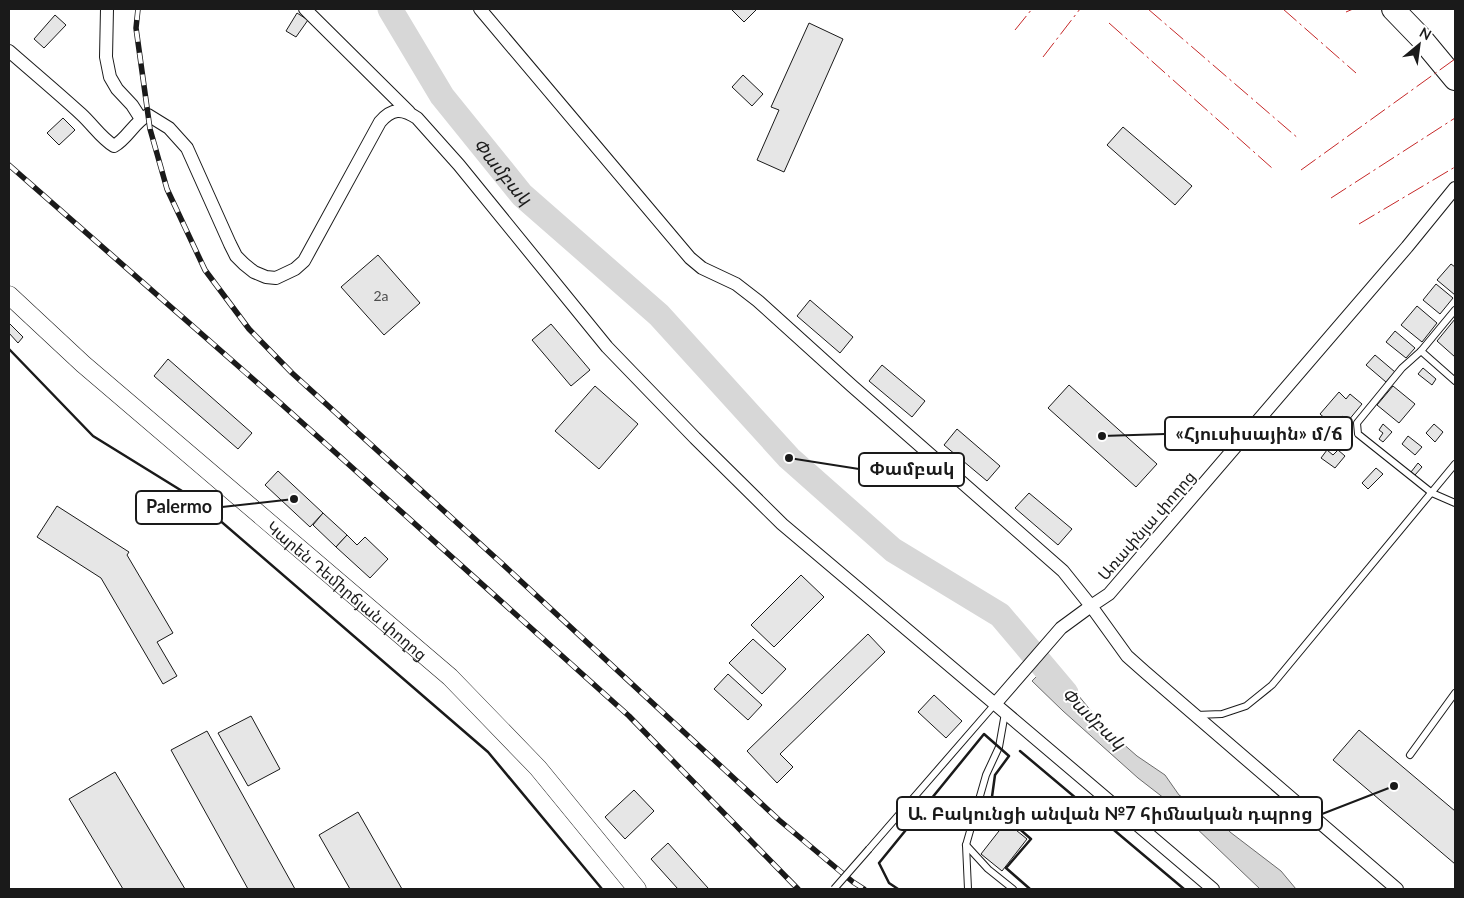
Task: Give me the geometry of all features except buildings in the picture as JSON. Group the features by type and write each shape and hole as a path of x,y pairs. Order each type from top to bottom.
{"highway":[{"path":"1393,9 1455,79"}],"main road":[{"name":"Կարեն Դեմիրճյան փողոց","path":"9,295 83,364 450,677 538,768 638,889"}],"street":[{"path":"107,9 106,58 110,77 141,119"},
{"path":"305,9 409,112 430,130 607,347 782,524 1213,889"},
{"path":"480,9 690,258 702,268 736,284 758,301 1063,571 1127,656 1397,889"},
{"path":"9,51 63,97 93,125 106,141 114,146 123,141 141,119 148,116 169,128 186,148 236,256 254,272 266,277 276,278 295,269 304,261 380,122 386,115 392,112 409,112"},
{"name":"Առափնյա փողոց","path":"1000,709 1010,687 1061,628 1108,594 1407,247 1455,188"}],"lane":[{"path":"1455,310 1421,351 1402,368 1357,423 1358,434 1432,493 1455,503"},
{"path":"1421,351 1455,381"},
{"path":"1195,716 1222,714 1246,706 1272,685 1455,464"},
{"path":"1410,754 1455,693"},
{"path":"968,889 966,845 986,775 999,747 1000,709"},
{"path":"834,889 1000,709"},
{"path":"966,845 988,869 1013,889"}],"water":[{"path":"1051,662 1105,728 1137,756 1165,775 1179,795 1224,825 1230,832 1281,871 1296,889 1260,889 1169,802 1138,778 1063,711 1032,681"}],"waterway":[{"name":"Փամբակ","path":"390,9 442,96 522,195 659,315 789,458 893,550 1000,615 1066,693"}],"railway":[{"path":"138,9 136,28 150,129 167,189 205,270 249,329 292,373 498,560 779,820 864,889"},
{"path":"9,165 278,401 629,716 798,889"}],"wall":[{"path":"9,349 93,436 195,499 488,752 602,889"},
{"path":"898,889 889,883 879,863 984,734 1009,756 995,775 991,804 1031,839 1006,868 1030,889"},
{"path":"1020,751 1184,889"}],"power":[{"path":"1015,30 1032,9"},
{"path":"1043,57 1080,9"},
{"path":"1148,9 1299,139"},
{"path":"1283,9 1356,73"},
{"path":"1346,12 1353,9"},
{"path":"1109,23 1272,168"},
{"path":"1301,170 1455,59"},
{"path":"1331,198 1455,118"},
{"path":"1359,224 1455,167"}],"place":[{"name":"«Հյուսիսային» մ/ճ","path":"1102,436"},
{"name":"Փամբակ","path":"789,458"},
{"name":"Palermo","path":"294,499"},
{"name":"Ա. Բակունցի անվան №7 հիմնական դպրոց","path":"1394,786"}]}
